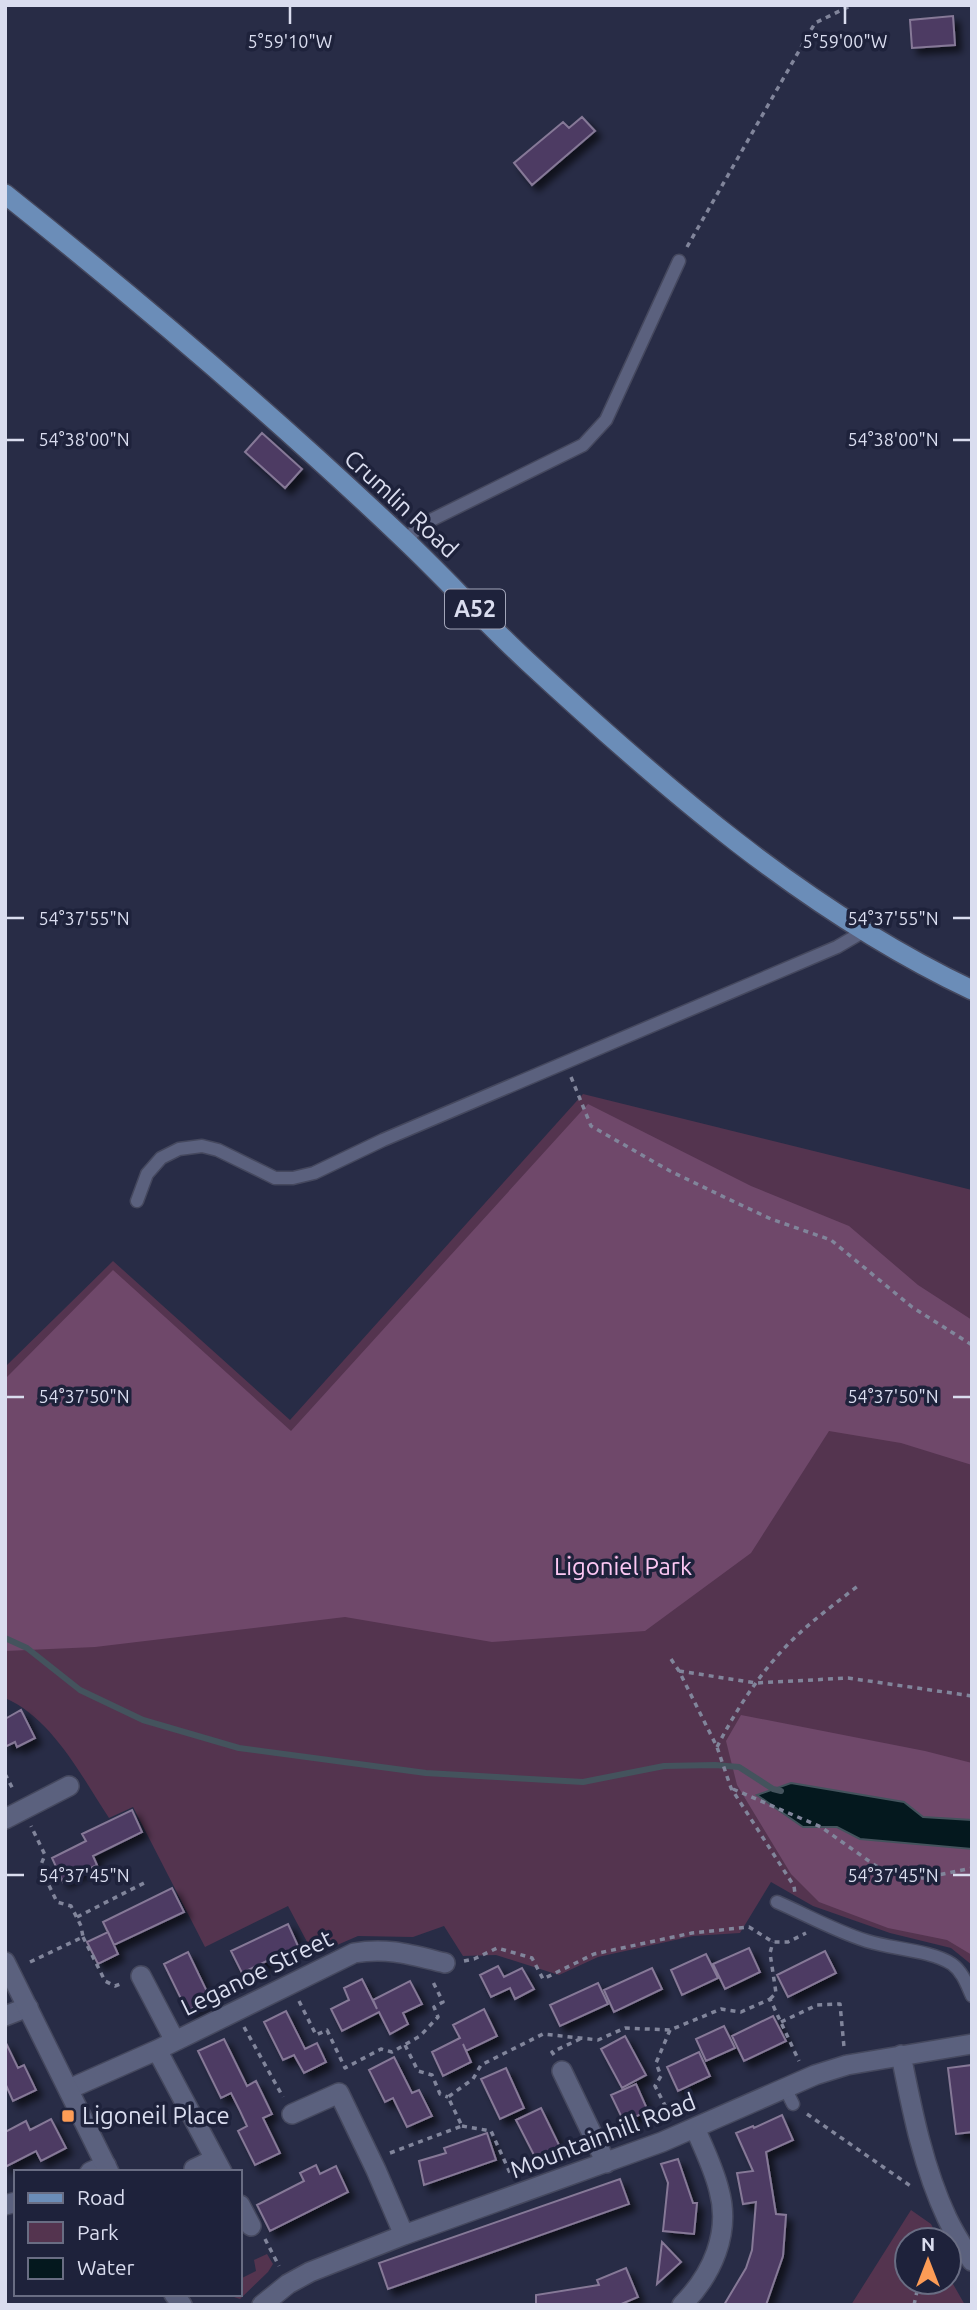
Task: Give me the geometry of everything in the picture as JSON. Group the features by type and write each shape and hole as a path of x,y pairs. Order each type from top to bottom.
{"main road":[{"name":"Crumlin Road","path":"5,194 110,278 301,444 407,542 526,660 712,821 787,881 947,978 972,990"}],"street":[{"path":"5,1819 69,1786"},
{"name":"Leganoe Street","path":"69,2089 156,2050 354,1953 393,1950 445,1963"},
{"path":"5,1962 69,2089 102,2170"},
{"name":"Leganoe Street","path":"141,1976 174,2041"},
{"path":"5,2017 28,2007"},
{"name":"Mountainhill Road","path":"262,2305 288,2284 310,2272 687,2131 789,2096 807,2078 847,2065 972,2044"},
{"path":"156,2050 218,2165 194,2169"},
{"path":"901,2055 918,2133 941,2203 965,2233 972,2260"},
{"path":"562,2071 606,2163"},
{"path":"292,2115 339,2094 404,2235"},
{"path":"682,2305 708,2274 718,2248 722,2220 720,2193 687,2131"},
{"path":"242,2209 251,2226"}],"lane":[{"path":"407,542 417,527 583,445 606,421 679,261"},
{"path":"137,1201 147,1174 161,1158 179,1149 202,1146 218,1150 275,1178 293,1178 314,1173 372,1145 837,947 866,930"},
{"path":"777,1902 821,1924 868,1941 936,1957 953,1965 964,1978 972,1996"}],"path":[{"path":"679,261 815,23 852,5"},
{"path":"565,1063 591,1126 670,1171 724,1197 771,1219 831,1240 912,1307 972,1345"},
{"path":"717,1746 735,1711 756,1683 802,1631 859,1585"},
{"path":"671,1659 717,1746 731,1788 794,1886 796,1910"},
{"path":"679,1671 756,1683 848,1678 972,1696"},
{"path":"731,1788 821,1827 876,1866 900,1875 923,1878 972,1868"},
{"path":"36,1837 45,1855 40,1867 57,1902 71,1906 105,1982 115,1986 141,1976"},
{"path":"77,1917 146,1882"},
{"path":"445,1963 474,1959 497,1948 532,1958 544,1979 594,1954 692,1933 749,1927 773,1941 788,1942 803,1934"},
{"path":"30,1962 83,1937"},
{"path":"405,2045 418,2071 432,2075 440,2094 448,2096 473,2079 481,2064 544,2034 598,2040 625,2028 670,2030 721,2009 741,2012 770,1999 776,1993 770,1953 773,1941"},
{"path":"290,1984 316,2035 327,2030 345,2068 381,2049 392,2052 420,2036 438,2017 433,2007 443,2003"},
{"path":"770,1999 807,2078"},
{"path":"781,2022 817,2005 840,2004 847,2065"},
{"path":"235,2011 292,2115"},
{"path":"670,2030 656,2063 661,2076 655,2085 687,2131"},
{"path":"552,2052 582,2038"},
{"path":"448,2096 462,2126"},
{"path":"789,2096 915,2189 941,2203"},
{"path":"371,2160 462,2126 491,2131 520,2194"},
{"path":"251,2226 260,2232 288,2284"}],"green space":[{"name":"Ligoniel Park","path":"583,1094 972,1190 972,1965 951,1948 890,1933 813,1906 771,1882 740,1933 693,1936 598,1957 559,1975 496,1955 463,1956 444,1926 413,1937 358,1936 314,1955 288,1906 205,1947 133,1807 109,1818 77,1767 51,1734 22,1707 5,1698 5,1367 113,1261 290,1420"},
{"path":"588,1104 751,1186 849,1226 918,1285 972,1320 972,1465 901,1443 829,1431 751,1553 645,1631 492,1642 345,1617 95,1647 5,1651 5,1379 113,1270 291,1431"},
{"path":"741,1715 925,1751 972,1763 972,1820 923,1817 904,1802 803,1827 838,1827 860,1839 972,1849 972,1955 947,1940 888,1928 819,1902 791,1874 737,1785 726,1741"},
{"path":"911,2210 932,2226 901,2226"},
{"path":"893,2238 893,2296 960,2296 965,2305 851,2305"},
{"path":"267,2254 273,2264 240,2299 231,2296 242,2296 242,2278 256,2271 254,2260"}],"water":[{"path":"791,1783 904,1802 923,1817 972,1820 972,1849 860,1839 837,1827 803,1827 757,1795"}],"building":[{"path":"953,16 955,45 912,48 910,20"},
{"path":"582,117 595,131 532,185 514,163 563,122 569,128"},
{"path":"262,433 302,469 285,488 245,452"},
{"path":"21,1710 35,1738 17,1747 15,1742 5,1747 5,1719"},
{"path":"132,1810 142,1832 93,1856 97,1865 63,1882 52,1858 86,1841 82,1834"},
{"path":"172,1888 184,1912 114,1945 103,1922"},
{"path":"288,1924 298,1946 242,1973 231,1951"},
{"path":"108,1932 118,1954 98,1964 87,1942"},
{"path":"749,1948 760,1972 725,1989 713,1964"},
{"path":"825,1951 836,1973 788,1997 777,1975"},
{"path":"188,1952 211,2000 187,2011 164,1964"},
{"path":"706,1954 718,1978 682,1995 671,1970"},
{"path":"498,1966 504,1977 522,1968 534,1989 515,1999 510,1988 491,1997 480,1975"},
{"path":"652,1968 662,1989 614,2012 604,1990"},
{"path":"362,1979 377,2009 373,2000 410,1981 422,2004 403,2013 408,2024 390,2034 379,2012 342,2031 331,2009 349,2000 344,1988"},
{"path":"598,1983 608,2004 560,2026 550,2005"},
{"path":"484,2009 497,2036 466,2051 471,2062 443,2076 432,2052 460,2038 453,2025"},
{"path":"286,2011 305,2049 317,2043 326,2062 304,2073 294,2055 283,2060 264,2022"},
{"path":"773,2016 786,2041 744,2061 732,2036"},
{"path":"724,2026 735,2048 706,2061 696,2039"},
{"path":"625,2036 646,2075 622,2088 601,2049"},
{"path":"224,2039 247,2086 256,2081 272,2114 263,2118 280,2153 255,2165 238,2131 247,2126 231,2093 221,2098 198,2051"},
{"path":"5,2041 18,2068 24,2065 36,2090 13,2101 5,2083"},
{"path":"699,2052 710,2076 678,2091 667,2067"},
{"path":"394,2057 412,2093 419,2090 432,2116 407,2127 393,2098 385,2102 369,2070"},
{"path":"972,2065 972,2132 956,2134 948,2068"},
{"path":"506,2068 524,2108 500,2119 481,2079"},
{"path":"636,2084 648,2111 624,2122 611,2095"},
{"path":"541,2108 560,2147 536,2159 516,2120"},
{"path":"782,2115 793,2140 766,2152 776,2214 786,2215 783,2256 766,2305 724,2305 746,2268 752,2250 756,2202 743,2204 737,2173 753,2171 736,2133"},
{"path":"51,2119 66,2148 41,2161 36,2151 5,2167 5,2132 26,2121 30,2130"},
{"path":"487,2133 496,2160 424,2185 419,2161 446,2153 444,2148"},
{"path":"678,2159 693,2203 697,2203 694,2234 663,2231 668,2183 661,2164"},
{"path":"316,2165 320,2174 336,2166 348,2192 270,2231 257,2205 304,2181 300,2173"},
{"path":"620,2179 629,2204 388,2289 379,2263"},
{"path":"662,2242 681,2262 657,2284"},
{"path":"626,2268 638,2297 619,2305 536,2305 536,2295 599,2285 597,2280"}],"waterway":[{"path":"5,1638 27,1648 80,1690 143,1720 239,1748 426,1773 583,1782 664,1766 715,1765 739,1767 773,1789 781,1791"}],"place":[{"name":"Ligoneil Place","path":"68,2116"}]}
